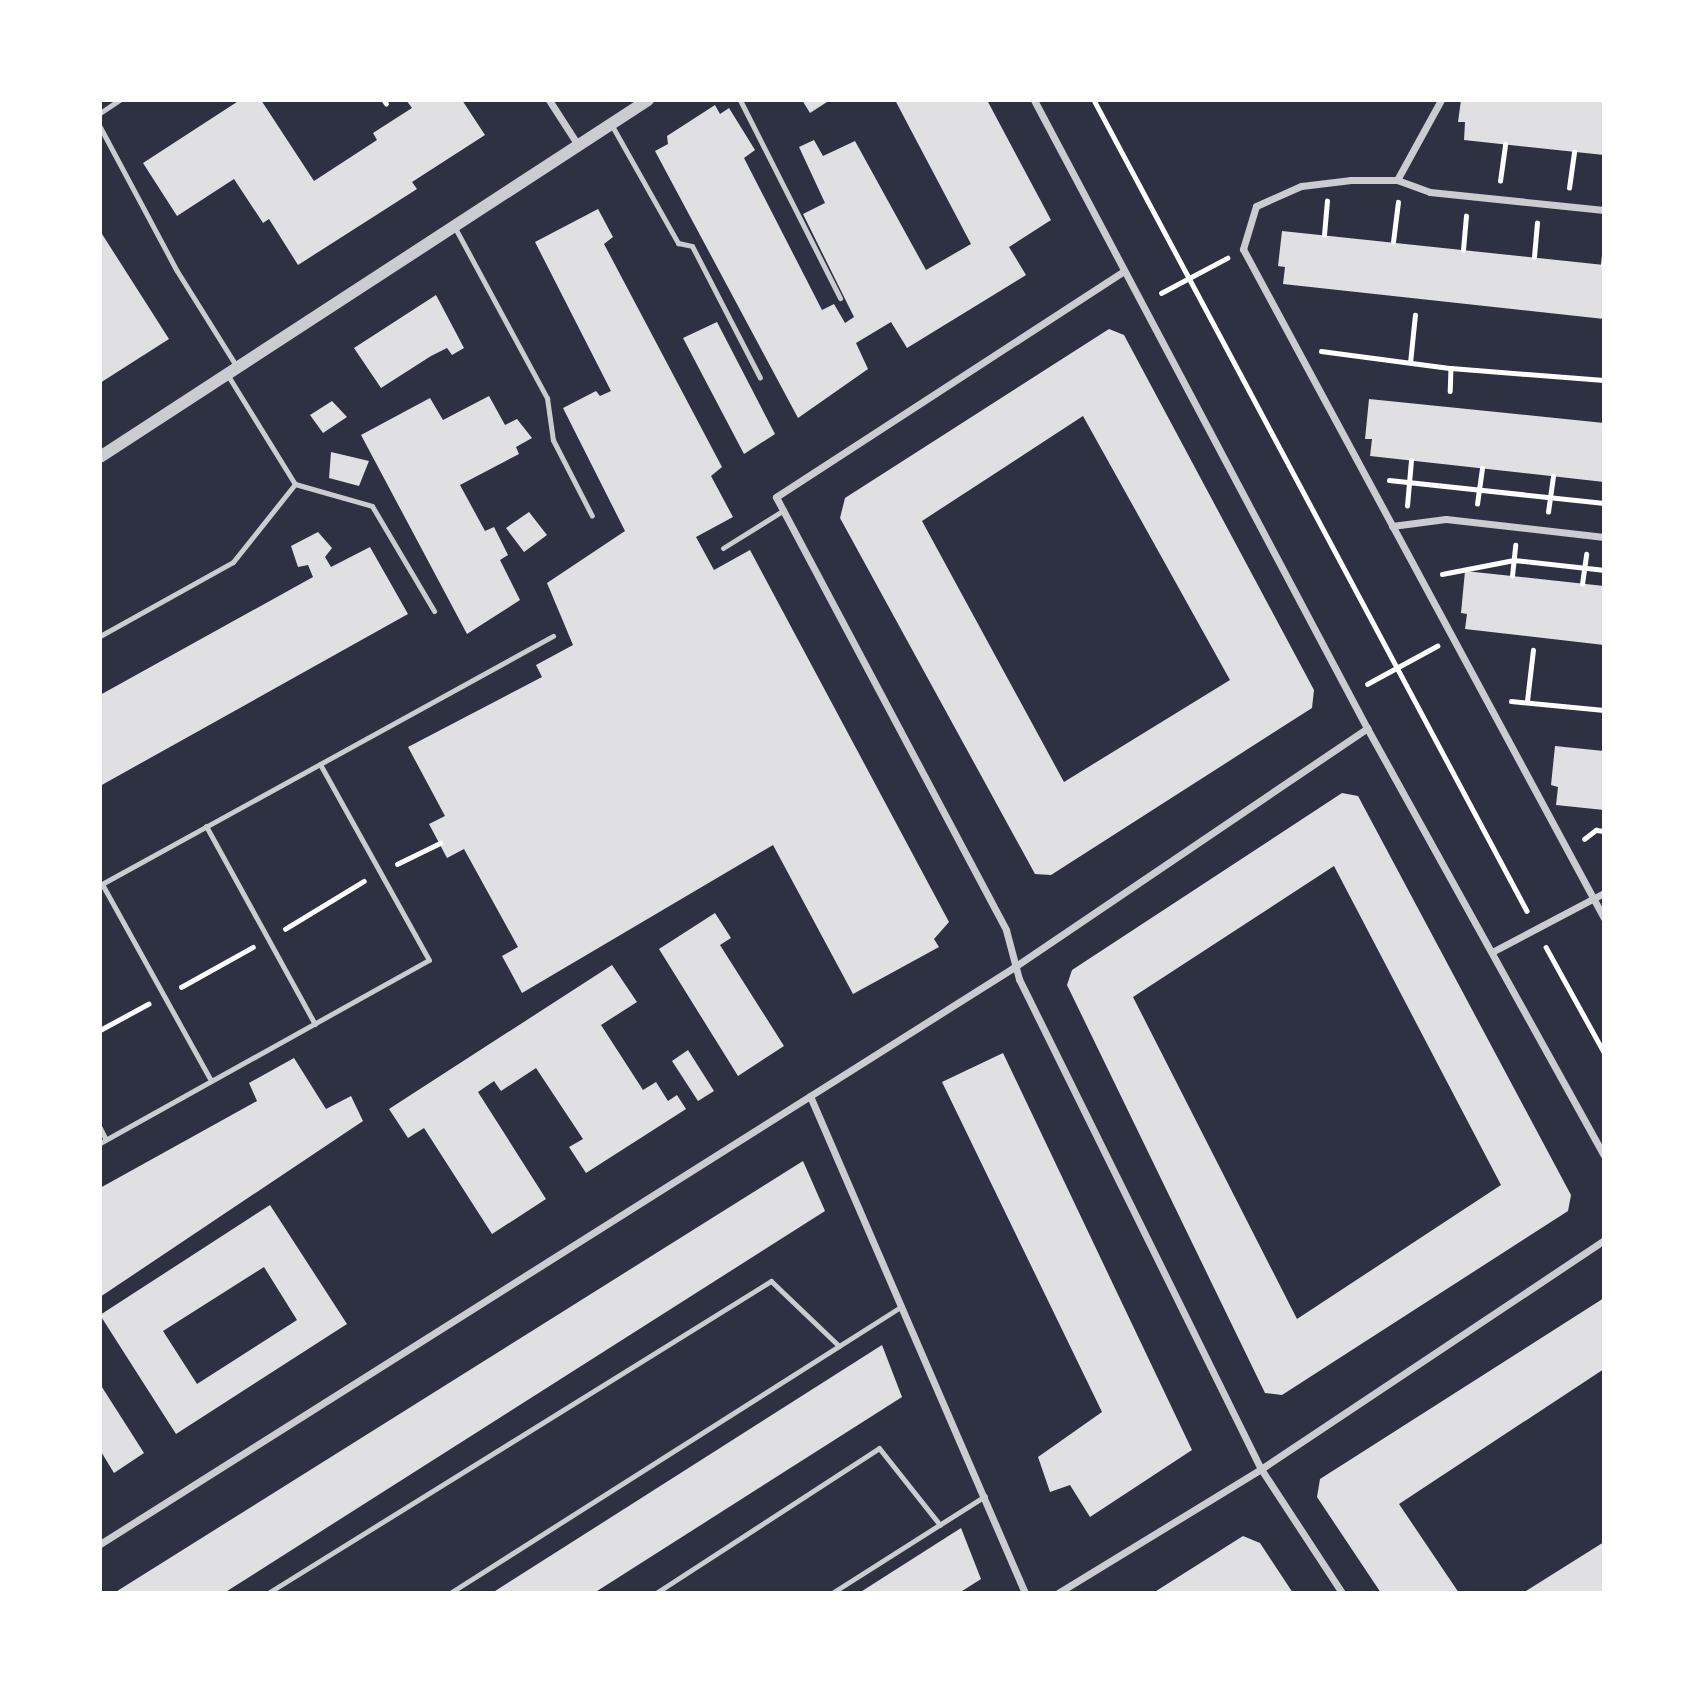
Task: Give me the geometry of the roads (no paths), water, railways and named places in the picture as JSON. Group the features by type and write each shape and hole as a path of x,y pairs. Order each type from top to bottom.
{"street":[{"path":"549,100 578,145"},
{"path":"100,457 648,100"},
{"path":"1034,100 1367,728 1604,1155"},
{"path":"1397,180 1441,100"},
{"path":"1604,210 1430,192 1397,180 1329,183 1280,192 1256,206 1243,249 1604,918"},
{"path":"1124,271 776,497 1006,930 1013,968 1261,1469 1342,1593"},
{"path":"1392,526 1446,519 1604,537"},
{"path":"100,1544 1013,968 1367,728"},
{"path":"1492,953 1604,893"},
{"path":"810,1096 1025,1593"},
{"path":"1058,1593 1261,1469 1604,1240"}],"lane":[{"path":"100,113 119,100"},
{"path":"740,100 840,298"},
{"path":"611,124 678,243 692,246 760,378"},
{"path":"100,127 295,484 372,506 434,611"},
{"path":"454,226 547,398 554,440 592,516"},
{"path":"100,636 233,562 295,484"},
{"path":"723,548 784,510"},
{"path":"211,1081 101,884 553,636"},
{"path":"100,1143 429,960 320,764"},
{"path":"206,826 315,1024"},
{"path":"100,1128 106,1140"},
{"path":"268,1593 771,1281 839,1346"},
{"path":"450,1593 903,1306"},
{"path":"656,1593 879,1448 940,1525"},
{"path":"832,1593 985,1496"}]}
